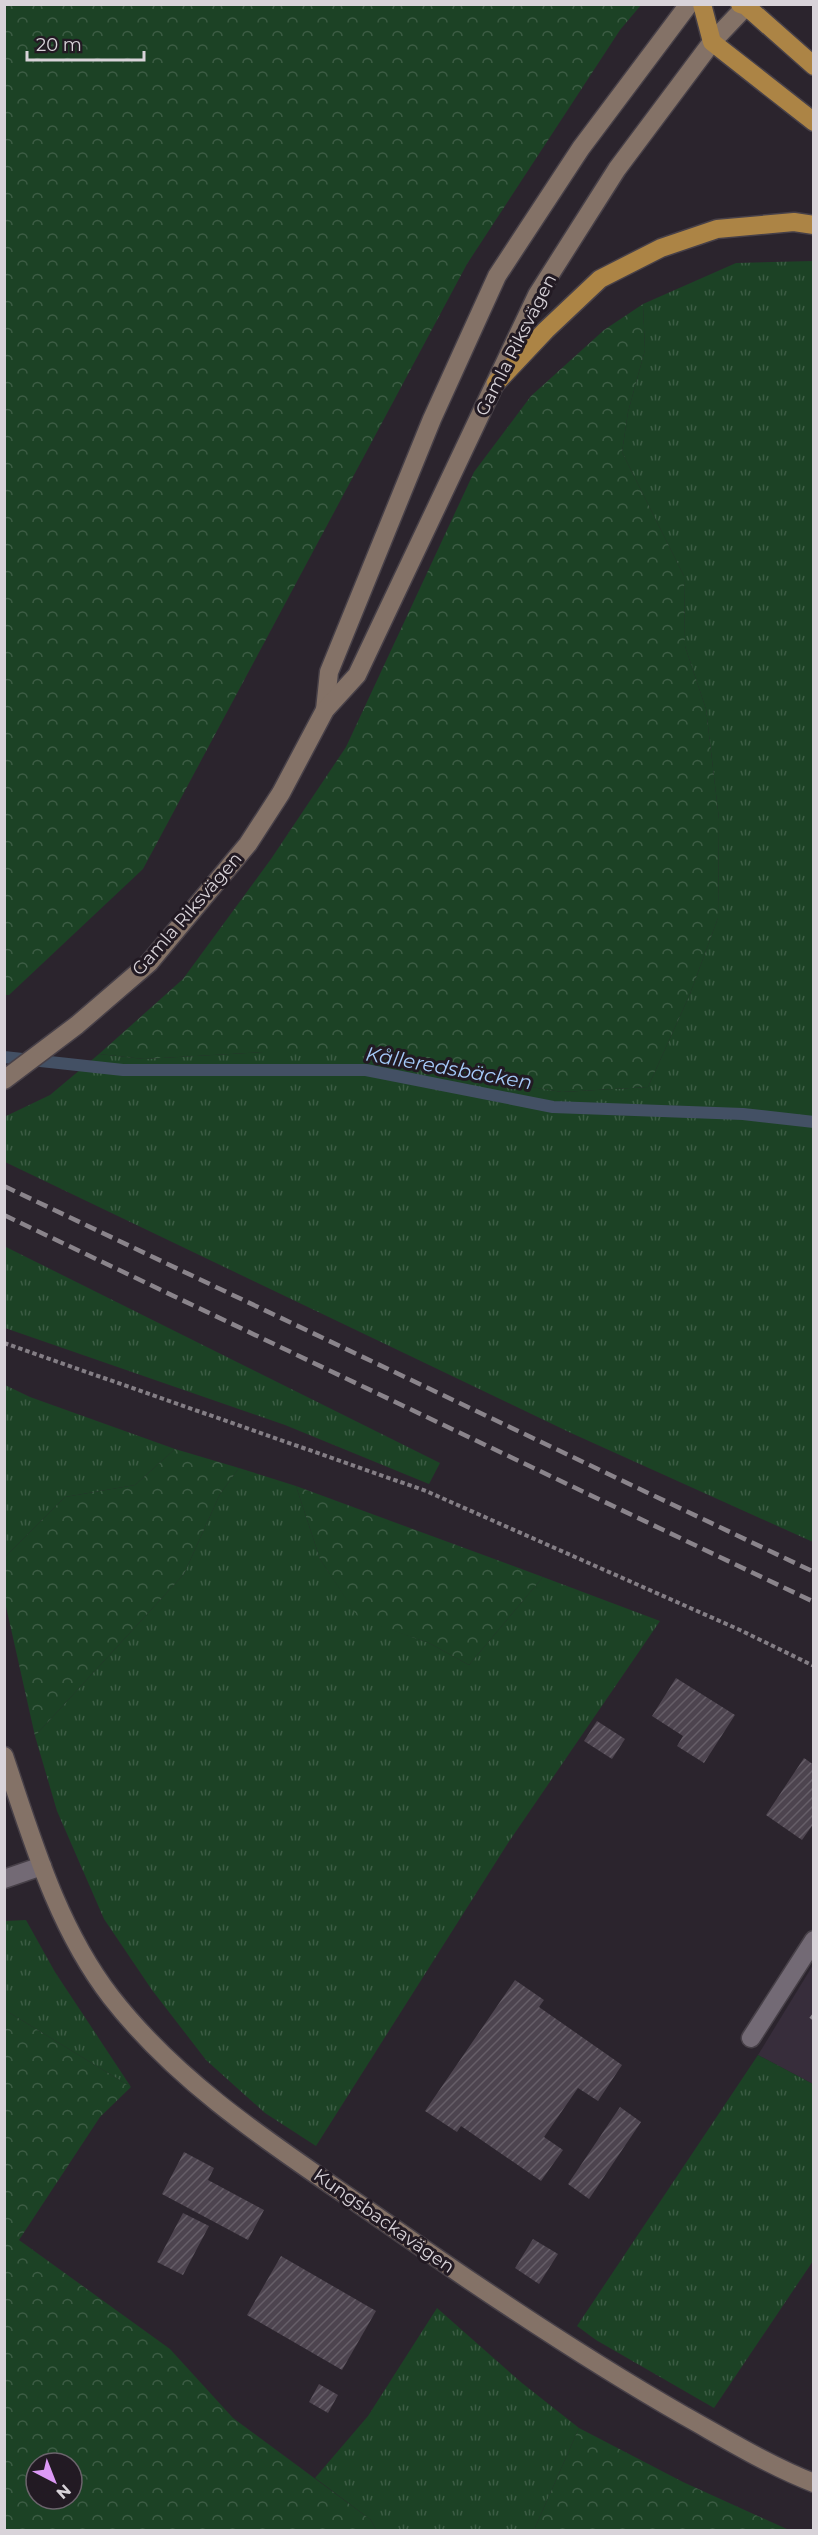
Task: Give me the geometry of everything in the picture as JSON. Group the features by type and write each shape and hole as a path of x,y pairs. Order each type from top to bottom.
{"highway":[{"path":"702,4 712,42 813,122"},
{"path":"745,5 813,66"},
{"path":"496,382 600,279 661,248 717,229 794,222 813,225"}],"street":[{"name":"Gamla Riksvägen","path":"325,710 329,672 432,419 497,276 581,148 689,4"},
{"name":"Gamla Riksvägen","path":"4,1080 77,1025 149,963 248,844 281,793 325,710 357,675 537,295 617,169 712,42 745,5"},
{"name":"Kungsbackavägen","path":"4,1756 42,1866 71,1934 110,1996 167,2061 229,2113 436,2258 593,2362 739,2447 813,2483"},
{"path":"4,1879 42,1866"},
{"path":"751,2038 813,1940"}],"path":[{"path":"4,1343 426,1491 740,1630 813,1666"}],"shaded area":[{"path":"813,1965 813,2084 758,2055"}],"green space":[{"path":"4,5 641,5 620,30 467,264 143,869 9,995 5,995"},
{"path":"813,261 813,1542 571,1433 5,1162 4,1117 50,1095 99,1054 144,1059 264,1052 363,1052 462,1076 562,1092 648,1087 690,994 718,918 719,819 706,709 685,646 684,576 622,452 628,412 645,350 643,304 736,263"},
{"path":"643,304 645,350 628,412 622,452 684,576 685,646 706,709 719,819 718,918 690,994 648,1087 562,1092 462,1076 363,1052 264,1052 144,1059 99,1054 183,979 271,859 346,747 474,472 531,396 604,330"},
{"path":"4,1246 440,1463 429,1484 285,1425 5,1328"},
{"path":"5,1385 30,1397 175,1449 135,1485 65,1497 5,1557"},
{"path":"175,1449 239,1468 220,1494 184,1574 35,1736 5,1602 5,1557 65,1497 135,1485"},
{"path":"239,1468 296,1486 320,1559 359,1618 429,1643 469,1665 543,1577 660,1621 508,1843 316,2146 265,2113 206,2060 152,1990 104,1919 57,1811 35,1736 184,1574 220,1494"},
{"path":"296,1486 543,1577 469,1665 429,1643 359,1619 320,1559"},
{"path":"26,1920 55,1972 131,2087 5,2010 4,1921"},
{"path":"5,2010 131,2087 100,2117 19,2240 170,2349 233,2418 371,2520 376,2530 5,2530"},
{"path":"758,2055 813,2084 813,2261 714,2408 596,2340 577,2326"},
{"path":"437,2308 522,2383 579,2428 534,2530 376,2530 371,2520 315,2478 368,2416"},
{"path":"579,2428 683,2482 789,2530 534,2530"}],"building":[{"path":"676,1678 735,1715 704,1763 677,1746 683,1736 652,1716"},
{"path":"597,1721 625,1739 612,1759 584,1741"},
{"path":"804,1758 814,1765 814,1823 802,1840 766,1815"},
{"path":"515,1980 544,2000 539,2007 622,2065 598,2101 578,2088 544,2137 563,2150 541,2181 461,2126 457,2132 425,2111"},
{"path":"620,2107 641,2122 589,2199 568,2184"},
{"path":"184,2152 214,2168 208,2180 264,2210 248,2240 162,2194"},
{"path":"183,2213 209,2226 183,2275 157,2262"},
{"path":"533,2239 558,2254 539,2284 515,2268"},
{"path":"281,2256 376,2311 342,2370 247,2315"},
{"path":"319,2384 338,2395 328,2413 309,2402"}],"waterway":[{"name":"Kålleredsbäcken","path":"4,1057 123,1070 366,1070 553,1107 743,1114 814,1122"}],"railway":[{"path":"4,1186 814,1572"},
{"path":"4,1215 814,1602"}]}
